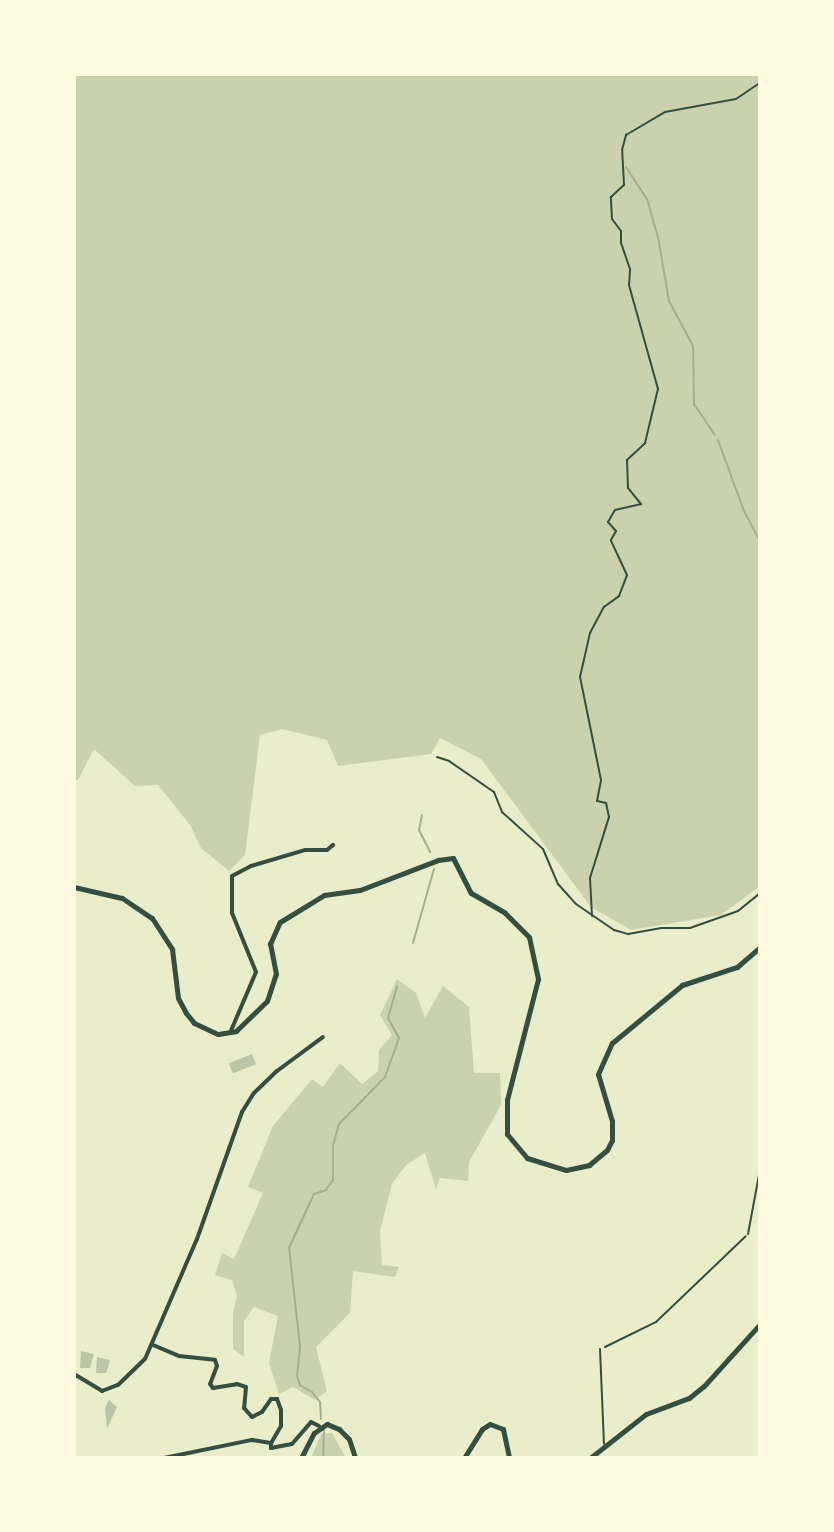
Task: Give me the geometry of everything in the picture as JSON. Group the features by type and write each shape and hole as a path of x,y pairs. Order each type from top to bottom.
{"street":[{"path":"230,1033 256,972 243,947 232,913 232,876 238,870 294,852 327,850 333,845"},
{"path":"74,887 122,898 152,918 172,949 178,998 186,1013 208,1031 230,1033 257,1013 274,987 276,974 270,944 280,922 324,895 360,890 438,860 453,858 471,893 519,924 529,937 536,957 535,996 511,1083 507,1134 518,1151 527,1158 566,1170 578,1170 607,1150 612,1140 612,1121 598,1074 612,1043 682,985 737,967 760,947"},
{"path":"74,1374 102,1391 118,1385 145,1359 197,1239 230,1141 254,1093 323,1037"},
{"path":"590,1458 646,1414 689,1398 704,1386 760,1324"},
{"path":"153,1345 179,1356 215,1360 217,1366 210,1384 213,1388 237,1384 246,1387 244,1408 252,1417 262,1412 271,1399 277,1399 281,1426 271,1448 277,1450 292,1444 311,1422 339,1429 349,1439 355,1458"},
{"path":"464,1458 482,1429 490,1424 503,1429 509,1458"},
{"path":"301,1458 319,1426"},
{"path":"164,1458 252,1440 271,1443"}],"lane":[{"path":"748,1234 760,1169"},
{"path":"600,1349 603,1449"}],"path":[{"path":"592,916 590,878 609,817 606,803 597,801 601,780 580,677 590,633 604,607 619,596 627,575 611,540 616,531 608,522 615,510 641,504 628,488 627,460 645,443 658,389 629,285 630,269 621,243 621,231 612,219 611,197 624,185 622,150 626,135 665,112 736,99 760,83"},
{"path":"437,757 449,761 494,792 502,812 543,849 558,884 592,916 628,934 661,928 690,928 738,911 760,893"},
{"path":"600,1349 656,1322 748,1234"}],"green space":[{"path":"74,74 760,74 760,886 721,915 631,930 591,907 481,759 440,738 431,754 338,766 327,740 282,729 260,735 245,855 229,871 201,848 190,825 158,785 135,786 94,749 78,780 74,780"},
{"path":"397,979 416,993 425,1018 443,986 469,1007 474,1073 500,1073 501,1105 469,1162 468,1181 440,1178 436,1190 425,1153 406,1165 392,1184 380,1231 382,1265 399,1267 395,1277 353,1271 350,1313 316,1347 327,1391 315,1400 293,1387 279,1394 269,1363 278,1316 254,1307 244,1321 244,1357 233,1349 233,1313 237,1296 232,1280 215,1275 222,1253 234,1259 263,1193 248,1187 273,1126 312,1079 323,1087 340,1063 362,1084 378,1071 379,1050 392,1035 380,1015"},
{"path":"332,1433 346,1458 311,1458 321,1434"}],"building":[{"path":"252,1054 256,1064 233,1074 229,1063"},
{"path":"81,1351 94,1354 90,1368 80,1368"},
{"path":"97,1357 110,1360 106,1373 96,1373"},
{"path":"109,1400 117,1407 107,1429 105,1408"}],"waterway":[{"path":"626,167 647,199 658,237 669,301 693,346 694,404 715,435"},
{"path":"718,440 744,511 760,541"},
{"path":"422,815 419,830 430,852"},
{"path":"413,943 434,869"},
{"path":"321,1419 320,1402 312,1392 300,1385 297,1376 300,1346 289,1248 314,1194 326,1190 333,1180 333,1146 339,1124 385,1077 399,1038 388,1018 397,986"},
{"path":"323,1458 324,1430"}]}
